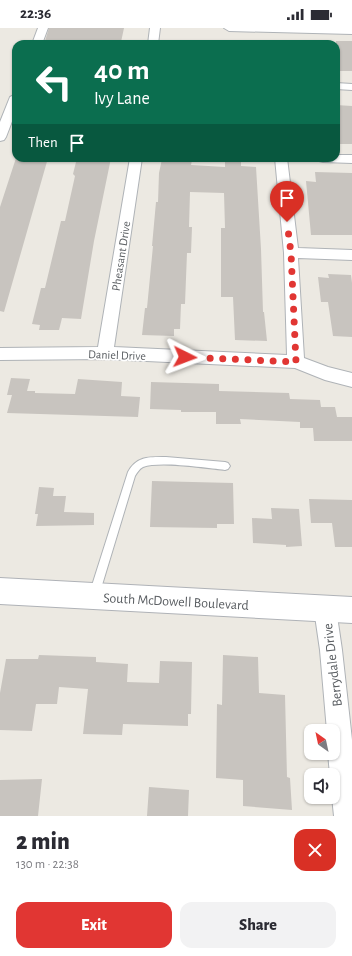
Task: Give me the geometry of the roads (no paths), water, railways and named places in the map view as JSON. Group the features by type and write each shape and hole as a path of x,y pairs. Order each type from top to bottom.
{"main road":[{"name":"South McDowell Boulevard","path":"0,591 352,610"}],"street":[{"path":"38,40 43,28"},
{"path":"154,40 155,28"},
{"path":"229,28 267,33 352,31"},
{"path":"340,86 352,87"},
{"path":"0,138 12,107"},
{"path":"340,159 352,159"},
{"name":"Pheasant Drive","path":"105,353 135,162"},
{"path":"281,162 291,253 296,362"},
{"path":"291,253 352,255"},
{"name":"Daniel Drive","path":"0,354 105,353 296,362 325,373 352,380"},
{"name":"Berrydale Drive","path":"325,609 331,650 347,816"}],"lane":[{"path":"94,596 131,476 138,465 146,462 190,462 225,466"}]}
